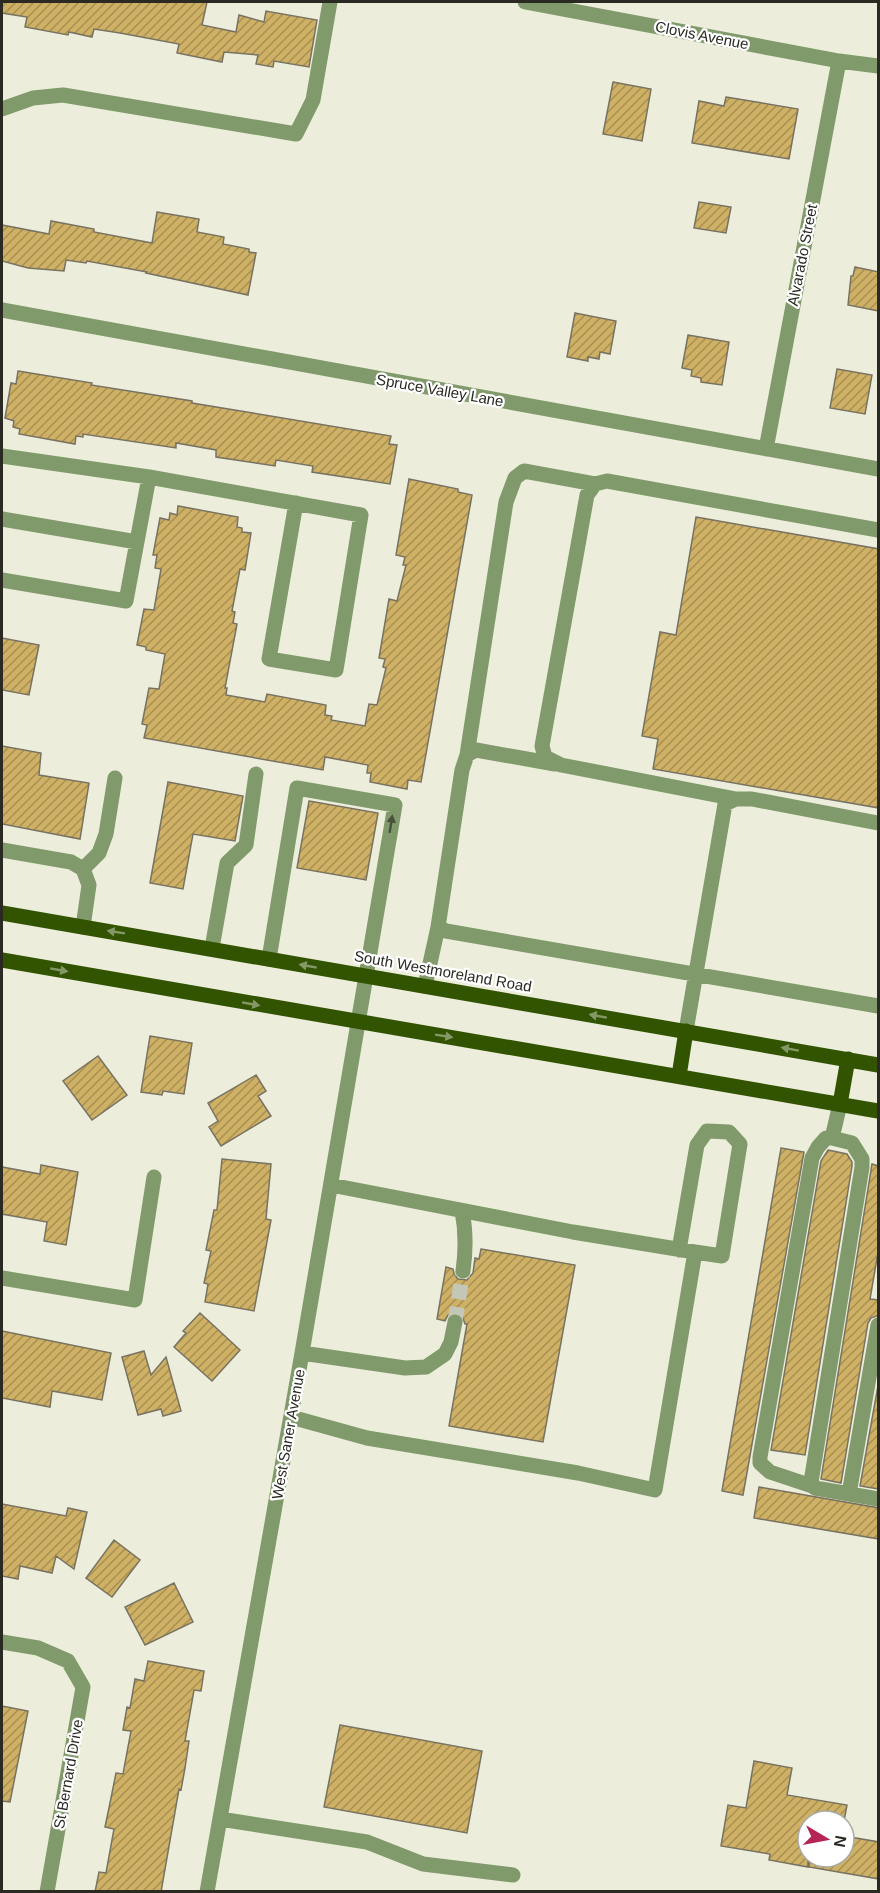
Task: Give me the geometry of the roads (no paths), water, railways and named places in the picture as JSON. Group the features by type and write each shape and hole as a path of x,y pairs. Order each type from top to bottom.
{"main road":[{"name":"South Westmoreland Road","path":"2,913 879,1065"},
{"path":"2,960 879,1111"},
{"path":"679,1076 686,1031"},
{"path":"840,1104 848,1059"}],"street":[{"path":"2,109 33,98 63,95 296,134 313,100 330,2"},
{"name":"Clovis Avenue","path":"525,2 839,61 879,66"},
{"name":"Alvarado Street","path":"766,449 839,61"},
{"name":"Spruce Valley Lane","path":"2,310 879,469"},
{"path":"2,456 149,477 361,514 336,670 269,659 296,503"},
{"path":"425,986 438,927 462,770 467,755 506,502 515,478 524,471 596,484 607,481 879,530"},
{"path":"2,580 126,602 149,477"},
{"path":"561,765 546,757 542,746 580,523 587,495 596,484"},
{"path":"2,519 137,542"},
{"path":"467,755 476,750 736,799 752,799 879,823"},
{"path":"212,948 227,863 246,845 256,774"},
{"path":"83,869 99,853 106,834 115,778"},
{"name":"West Saner Avenue","path":"207,1892 291,1417 395,805 297,788 269,959"},
{"path":"686,1031 725,804 736,799"},
{"path":"2,850 71,862 83,869 89,885 83,927"},
{"path":"438,927 446,932 879,1006"},
{"path":"832,1138 840,1104"},
{"path":"291,1417 367,1438 578,1473 655,1490 687,1251 697,1145 708,1131 729,1132 740,1144 722,1256 687,1251 573,1232 331,1185"},
{"path":"812,1486 862,1167 862,1159 852,1143 832,1138 826,1138 812,1158 760,1463 770,1472 812,1486 879,1498"},
{"path":"2,1278 135,1300 154,1177"},
{"path":"462,1211 466,1236 463,1271"},
{"path":"302,1353 405,1368 426,1367 445,1354 451,1342 454,1322"},
{"path":"849,1494 879,1325"},
{"name":"St Bernard Drive","path":"2,1642 38,1648 68,1661 83,1687 47,1892"},
{"path":"220,1819 367,1842 423,1864 513,1875"}],"tunnel":[{"path":"455,1322 463,1271"}]}
